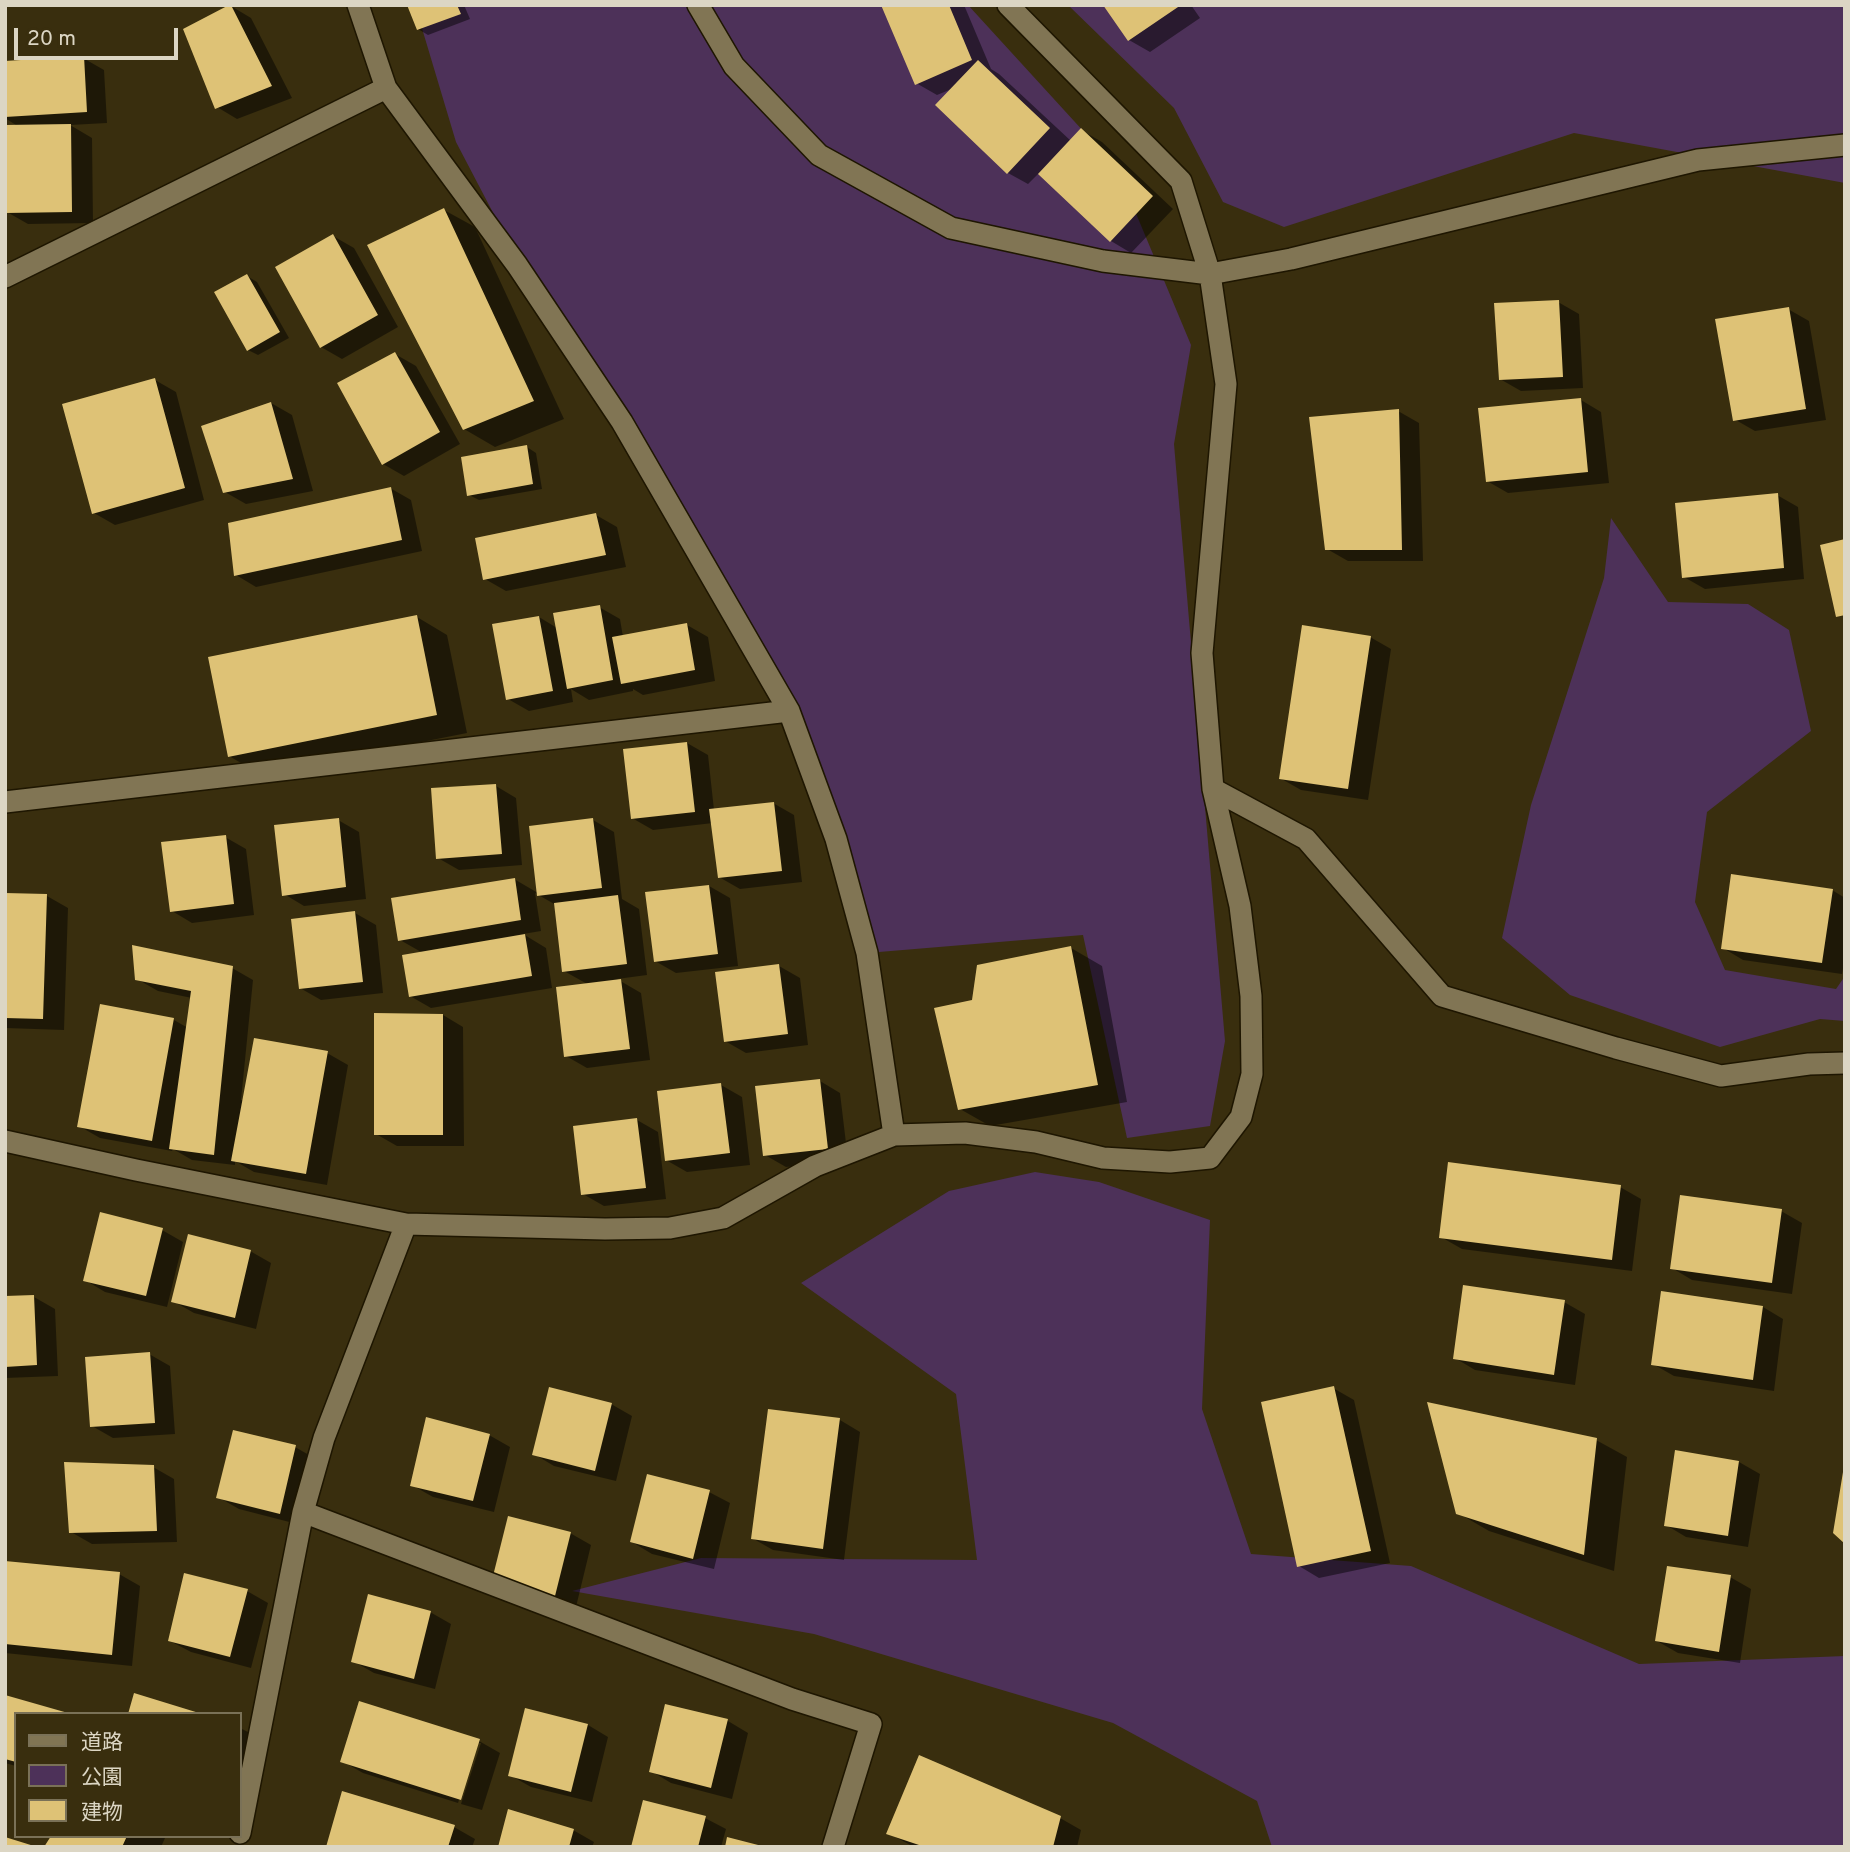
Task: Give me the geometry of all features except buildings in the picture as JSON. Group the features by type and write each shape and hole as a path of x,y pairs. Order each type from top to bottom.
{"street":[{"path":"358,5 386,88 517,265 622,422 789,711 836,839 867,953 894,1135"},
{"path":"698,5 734,66 820,155 951,228 1103,261 1210,274 1291,259 1698,160 1845,145"},
{"path":"5,1142 405,1224 606,1229 670,1228 723,1218 816,1166 894,1135 965,1133 1036,1142 1103,1158 1170,1162 1210,1158 1241,1117 1252,1074 1251,996 1240,906 1213,789 1202,653 1226,384 1210,274 1181,181 1008,5"},
{"path":"12,273 386,88"},
{"path":"5,802 789,711"},
{"path":"1213,789 1306,839 1442,996 1721,1076 1809,1064 1845,1063"},
{"path":"242,1820 303,1512 324,1438 405,1224"},
{"path":"303,1512 792,1699 872,1724 833,1847"}],"green space":[{"path":"415,5 968,5 1117,168 1191,345 1174,444 1225,1041 1210,1126 1127,1138 1083,935 867,953 840,855 742,629 534,291 456,142"},
{"path":"1068,5 1845,5 1845,183 1574,133 1284,227 1223,202 1174,108"},
{"path":"1611,518 1668,602 1748,604 1789,630 1811,731 1707,812 1695,902 1725,970 1836,989 1845,976 1845,1021 1820,1019 1720,1047 1570,995 1502,938 1531,805 1604,578"},
{"path":"1035,1172 1099,1182 1210,1220 1202,1409 1251,1554 1411,1566 1639,1664 1845,1656 1845,1847 1272,1847 1257,1801 1113,1723 814,1634 572,1591 701,1558 977,1560 956,1394 801,1283 949,1191"}]}
